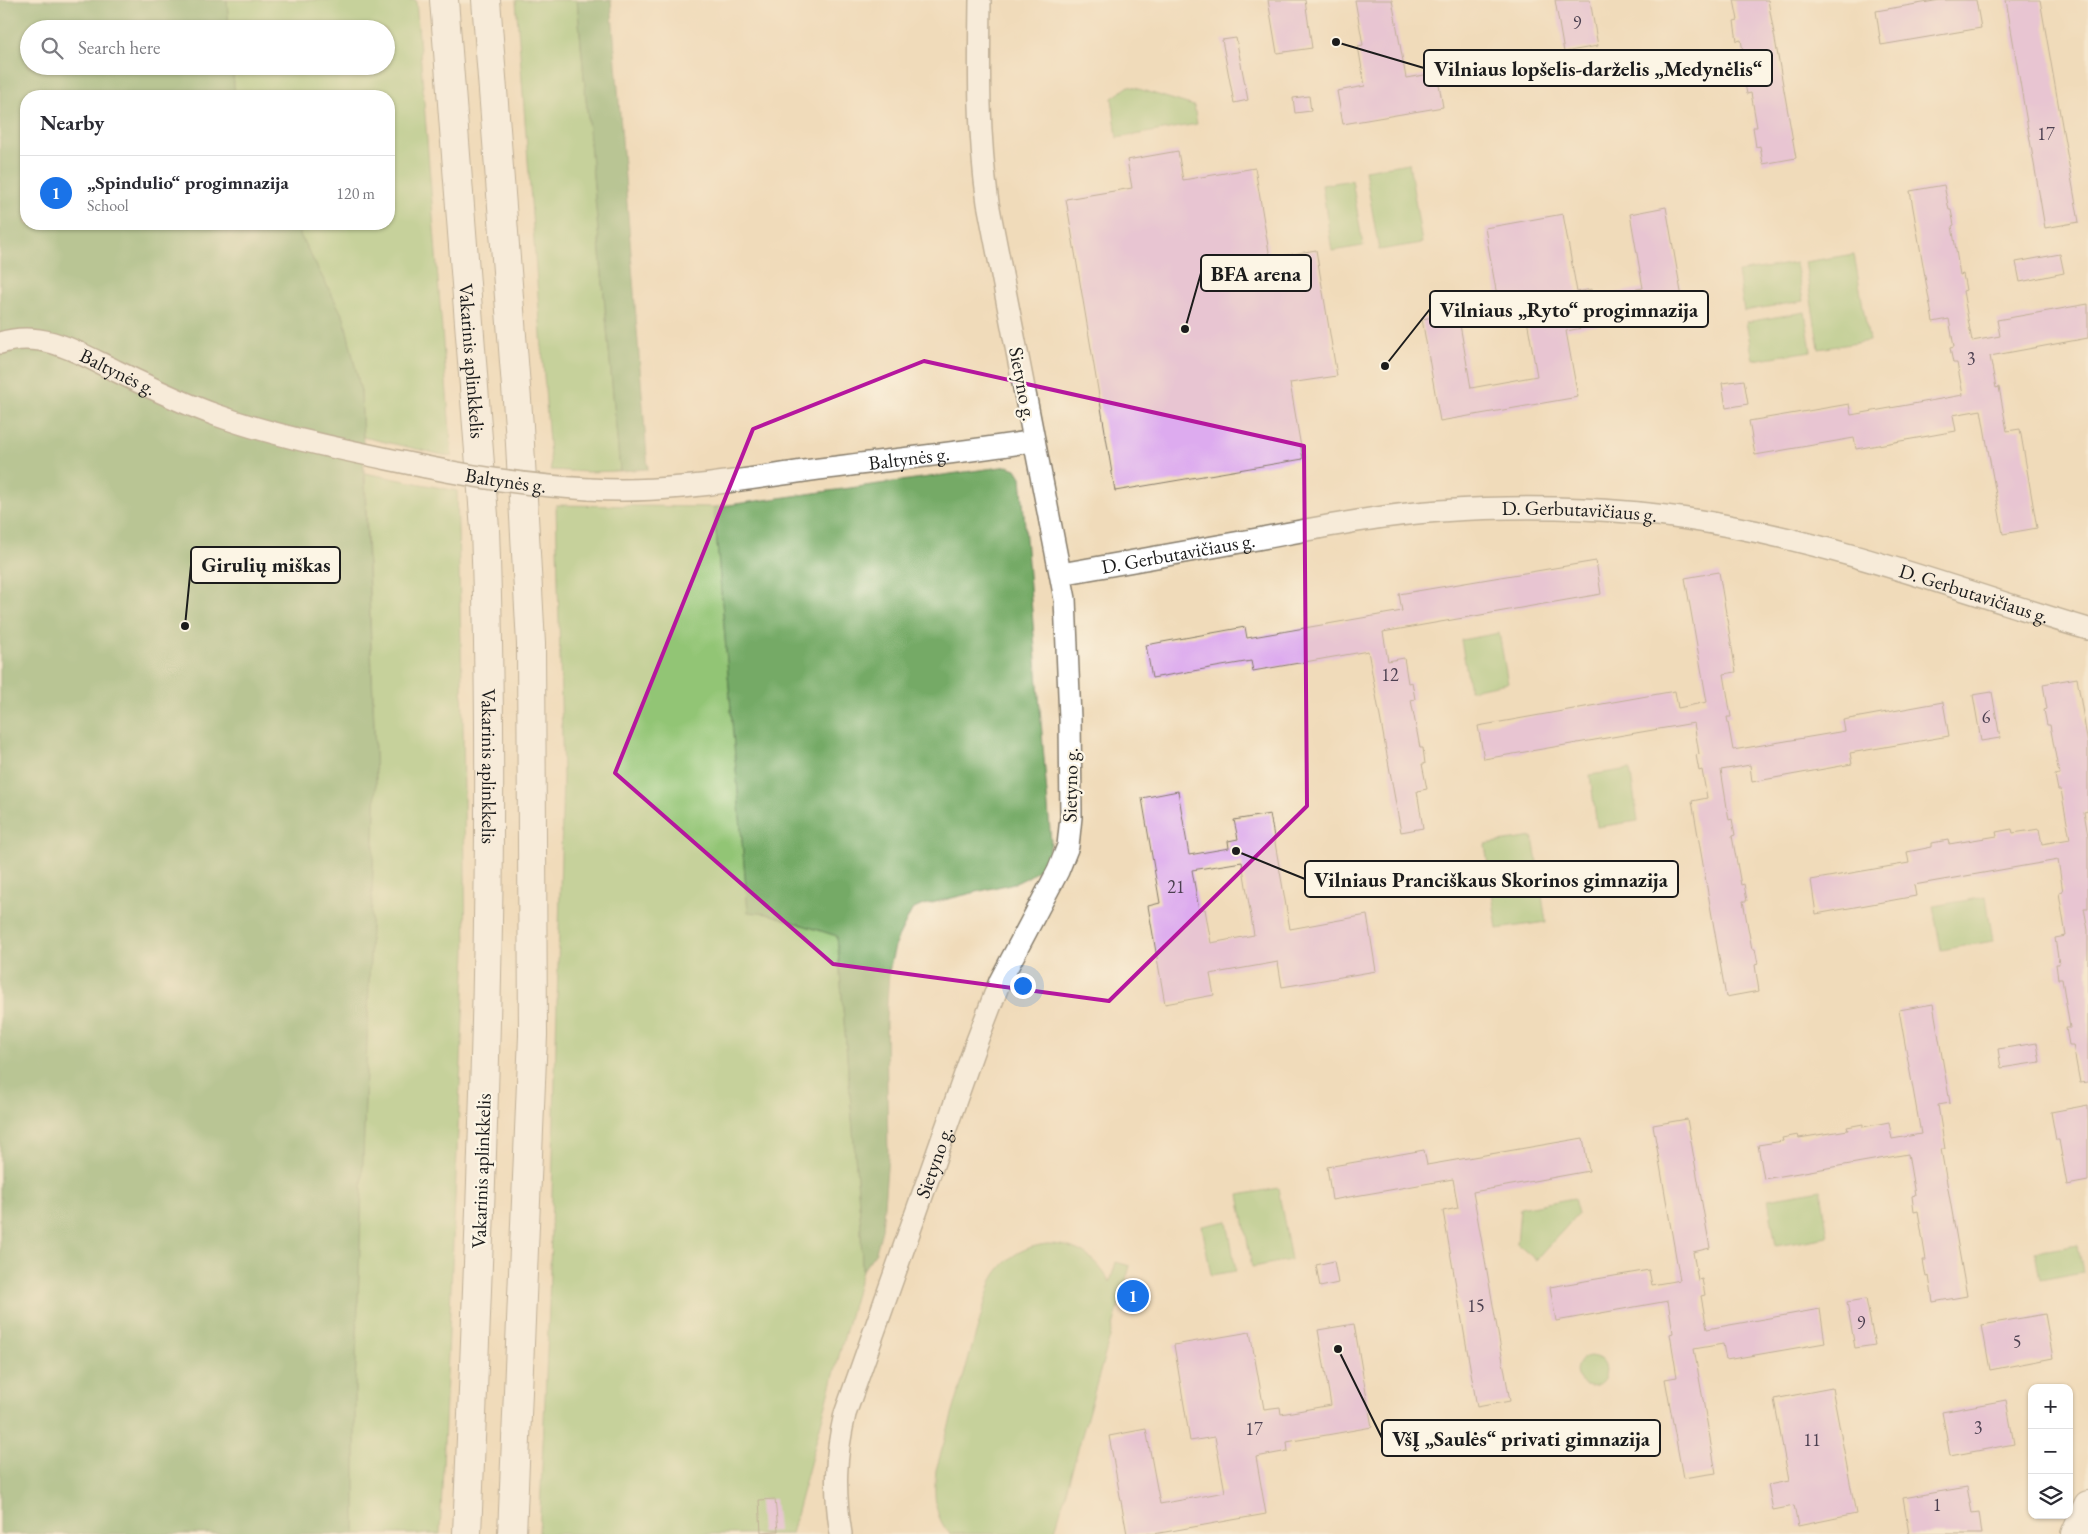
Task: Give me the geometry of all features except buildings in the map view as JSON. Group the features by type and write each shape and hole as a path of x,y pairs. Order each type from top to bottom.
{"main road":[{"name":"Vakarinis aplinkkelis","path":"444,0 485,529 488,609 489,964 466,1534"},
{"name":"Vakarinis aplinkkelis","path":"486,0 519,426 531,644 534,866 533,1035 512,1534"},
{"path":"2075,1534 2088,1505"}],"street":[{"name":"Sietyno g.","path":"841,1534 835,1480 838,1444 845,1414 975,1046 1000,981 1058,871 1068,846 1071,817 1070,719 1065,599 988,203 982,163 979,108 980,0"},
{"name":"Baltynės g.","path":"0,343 19,338 50,341 215,415 265,431 475,477 541,486 589,489 658,489 936,456 1034,441"},
{"name":"D. Gerbutavičiaus g.","path":"1061,574 1319,527 1438,511 1495,508 1558,508 1646,514 1733,526 1823,546 2088,629"}],"highlighted area":[{"path":"924,361 1304,446 1307,806 1109,1001 833,964 615,773 753,429"}],"green space":[{"path":"0,0 227,0 228,20 20,20 20,75 233,75 234,90 20,90 20,230 300,230 300,235 344,318 361,392 376,780 355,1389 355,1534 0,1534"},
{"path":"227,0 416,0 452,457 363,437 361,392 344,318 300,235 300,230 395,230 395,90 234,90 233,75 395,75 395,20 228,20"},
{"path":"516,0 577,0 620,471 551,470"},
{"path":"577,0 611,0 648,469 620,471"},
{"path":"1129,86 1194,106 1197,124 1117,138 1112,98"},
{"path":"1409,163 1422,243 1379,250 1365,170"},
{"path":"1352,180 1363,246 1332,251 1322,185"},
{"path":"1854,254 1869,341 1819,349 1805,262"},
{"path":"1796,263 1803,301 1744,311 1738,272"},
{"path":"1805,312 1811,351 1753,360 1746,322"},
{"path":"1008,466 1016,469 1021,477 1051,843 1044,863 1031,875 1018,882 923,905 912,910 896,942 889,971 886,1021 888,1156 882,1230 876,1252 862,1271 861,1227 837,936 768,914 748,912 714,507"},
{"path":"365,473 457,491 463,719 466,951 440,1534 355,1534 355,1389 376,780"},
{"path":"556,505 714,507 748,911 768,914 837,936 861,1227 862,1271 791,1534 539,1534 549,1307 563,777"},
{"path":"1499,633 1508,683 1470,690 1461,640"},
{"path":"1630,769 1638,821 1597,827 1590,775"},
{"path":"1533,837 1546,922 1497,929 1485,844"},
{"path":"1986,897 1993,941 1941,950 1933,906"},
{"path":"1278,1188 1291,1260 1252,1267 1239,1195"},
{"path":"1821,1190 1828,1237 1776,1246 1768,1199"},
{"path":"1574,1198 1578,1214 1536,1260 1517,1244 1520,1208"},
{"path":"1227,1221 1236,1271 1211,1275 1202,1226"},
{"path":"1047,1244 1076,1249 1091,1259 1110,1282 1116,1262 1130,1266 1054,1534 950,1534 940,1520 936,1504 936,1470 991,1282 1001,1267 1021,1251"},
{"path":"2078,1245 2083,1272 2040,1280 2035,1252"},
{"path":"1591,1356 1602,1360 1606,1371 1602,1382 1591,1386 1580,1382 1576,1371 1580,1360"}],"place":[{"name":"Vilniaus lopšelis-darželis „Medynėlis“","path":"1336,42"},
{"name":"BFA arena","path":"1185,329"},
{"name":"Vilniaus „Ryto“ progimnazija","path":"1385,366"},
{"name":"Girulių miškas","path":"185,626"},
{"name":"Vilniaus Pranciškaus Skorinos gimnazija","path":"1236,851"},
{"name":"„Spindulio“ progimnazija","path":"1133,1296"},
{"name":"VšĮ „Saulės“ privati gimnazija","path":"1338,1349"}]}
